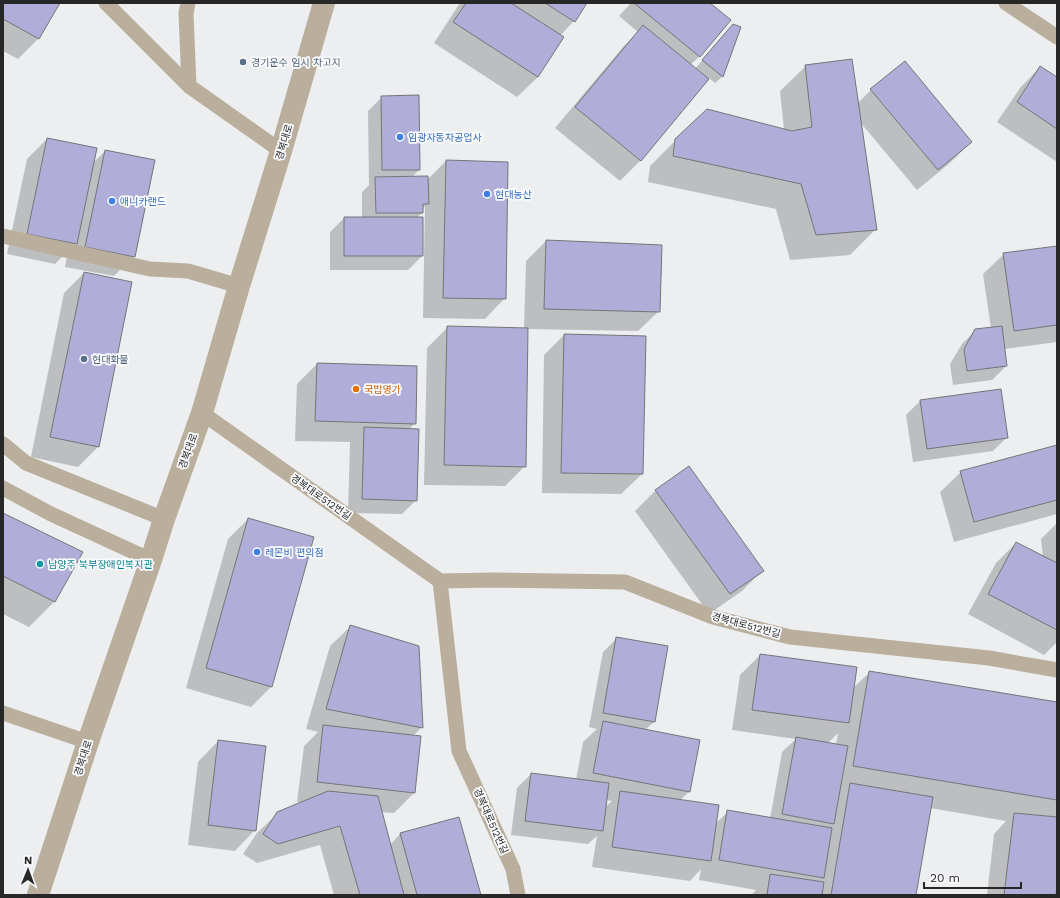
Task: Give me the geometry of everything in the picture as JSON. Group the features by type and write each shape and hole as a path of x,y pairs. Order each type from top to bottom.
{"street":[{"name":"경복대로","path":"38,895 88,742 164,519 202,414 324,3"}],"lane":[{"path":"106,3 189,86 281,151"},
{"path":"188,3 186,13 189,86"},
{"path":"1006,3 1057,36"},
{"path":"3,236 150,269 188,271 239,286"},
{"name":"경복대로512번길","path":"202,414 440,581 494,580 624,582 713,617 790,637 989,658 1057,670"},
{"path":"3,444 26,463 164,519"},
{"path":"3,488 51,514 151,560"},
{"name":"경복대로512번길","path":"440,581 460,751 513,869 518,895"},
{"path":"3,713 88,742"}],"building":[{"path":"3,3 60,3 39,39 3,19"},
{"path":"466,3 511,3 564,37 538,77 453,22"},
{"path":"545,3 587,3 575,22"},
{"path":"634,3 710,3 731,20 700,57"},
{"path":"733,24 741,27 723,77 702,60"},
{"path":"643,25 709,79 641,161 575,107"},
{"path":"852,59 877,230 816,235 801,184 673,156 675,139 707,109 792,131 812,127 805,65"},
{"path":"905,61 972,142 938,170 870,89"},
{"path":"1040,66 1057,77 1057,129 1017,102"},
{"path":"419,95 420,170 382,170 381,96"},
{"path":"47,138 97,148 77,244 27,234"},
{"path":"105,150 155,160 135,257 85,247"},
{"path":"446,160 508,162 506,299 443,298"},
{"path":"428,176 429,204 423,204 423,213 376,213 375,177"},
{"path":"344,217 423,217 423,256 344,256"},
{"path":"546,240 662,245 660,312 544,309"},
{"path":"1057,246 1057,325 1014,331 1003,253"},
{"path":"84,272 132,282 99,447 50,437"},
{"path":"447,326 528,328 526,467 444,465"},
{"path":"1002,326 1007,366 967,371 964,349 975,329"},
{"path":"564,334 646,336 643,474 561,473"},
{"path":"317,363 417,366 416,424 315,421"},
{"path":"1001,389 1008,438 927,449 920,400"},
{"path":"364,427 419,429 417,501 362,499"},
{"path":"1057,445 1057,500 974,522 960,471"},
{"path":"689,466 764,571 730,594 655,490"},
{"name":"남양주 북부장애인복지관","path":"3,513 83,552 55,602 3,576"},
{"path":"248,518 314,537 272,687 206,668"},
{"path":"1016,542 1057,563 1057,630 988,594"},
{"path":"350,625 419,646 423,728 326,709"},
{"path":"616,637 668,646 655,722 603,713"},
{"path":"760,654 857,667 849,723 752,710"},
{"path":"869,671 1057,702 1057,800 853,766"},
{"path":"603,721 700,740 690,792 593,773"},
{"path":"323,725 421,736 415,793 317,782"},
{"path":"796,737 848,746 834,824 782,814"},
{"path":"218,740 266,746 256,831 208,825"},
{"path":"531,773 609,783 603,831 525,821"},
{"path":"850,783 933,797 916,895 831,895"},
{"path":"328,791 378,796 404,895 360,895 340,826 278,844 263,834 277,812"},
{"path":"620,791 719,805 711,861 612,847"},
{"path":"727,810 832,828 824,878 719,860"},
{"path":"1014,813 1057,817 1056,895 1004,895"},
{"path":"459,817 481,895 417,895 400,833"},
{"path":"770,874 824,882 822,895 767,895"}],"place":[{"name":"경기운수 임시 차고지","path":"243,62"},
{"name":"임광자동차공업사","path":"400,137"},
{"name":"현대농산","path":"487,194"},
{"name":"애니카랜드","path":"112,201"},
{"name":"현대화물","path":"84,359"},
{"name":"국밥명가","path":"356,389"},
{"name":"레몬비 편의점","path":"257,552"},
{"name":"남양주 북부장애인복지관","path":"40,564"}]}
